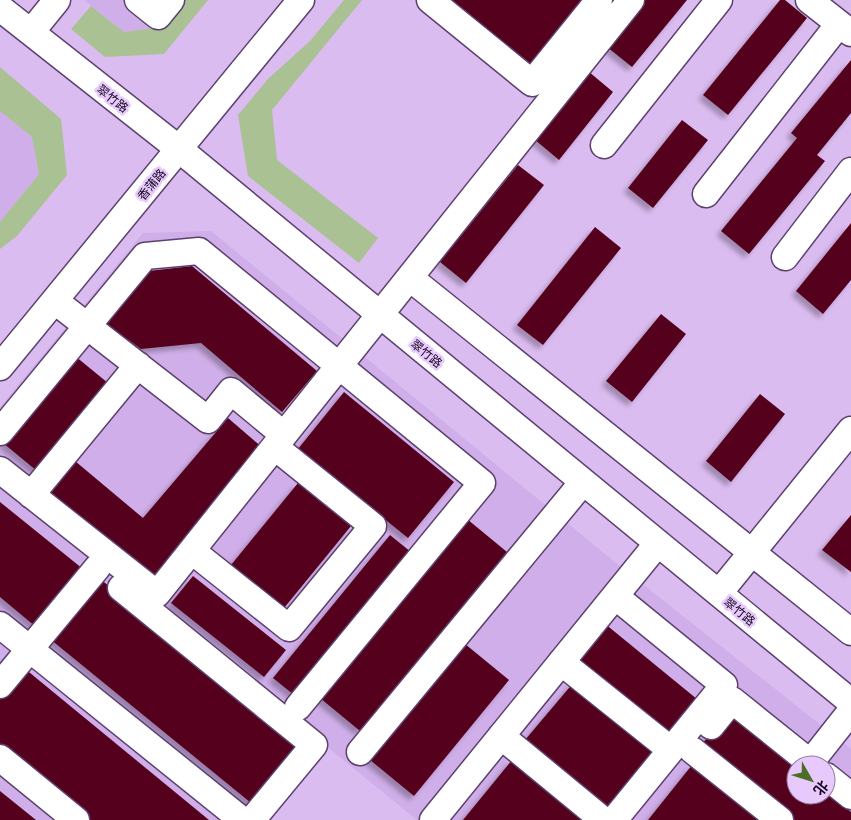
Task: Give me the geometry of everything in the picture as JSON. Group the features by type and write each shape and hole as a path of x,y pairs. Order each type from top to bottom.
{"street":[{"path":"31,32 57,0"},
{"path":"138,0 158,16 170,0"},
{"name":"香蒲路","path":"0,367 301,0"},
{"path":"430,0 532,83 599,0"},
{"path":"0,470 157,594 381,316 631,0"},
{"path":"604,145 719,0"},
{"path":"706,194 845,28 809,0"},
{"name":"翠竹路","path":"0,8 179,149 851,702"},
{"path":"785,257 851,171"},
{"path":"0,432 144,256 199,251 482,482 298,707"},
{"path":"410,278 851,632"},
{"path":"55,301 208,420 231,392 280,441 373,526 289,628 192,551"},
{"path":"31,495 138,365"},
{"path":"719,594 851,430"},
{"path":"360,752 583,482"},
{"path":"0,489 314,745 252,820"},
{"path":"433,820 658,543"},
{"path":"0,685 97,568"},
{"path":"615,596 724,685 635,820"},
{"path":"0,625 242,820"},
{"path":"561,662 780,820"},
{"path":"614,820 732,700 800,755"},
{"path":"824,755 851,711"},
{"path":"501,736 603,820"},
{"path":"0,758 76,820"},
{"path":"0,780 49,820"},
{"path":"836,784 851,796"}],"shaded area":[{"path":"84,0 183,0 161,27 124,32"},
{"path":"0,111 32,137 39,174 0,222"},
{"path":"211,231 621,567 851,749 851,820 417,820 325,745 262,820 0,820 0,407 143,233"}],"green space":[{"path":"183,0 208,0 164,54 105,57 71,29 91,6 124,32 161,27"},
{"path":"344,0 362,0 272,110 277,160 378,238 359,263 248,176 238,115 268,79 310,41"},
{"path":"0,67 61,119 67,175 17,236 0,249 0,222 39,174 32,137 0,111"}],"building":[{"path":"445,0 588,0 531,70"},
{"path":"645,0 687,0 632,67 607,47"},
{"path":"780,0 785,0 807,18 728,115 703,95"},
{"path":"851,60 851,113 817,155 825,161 749,254 721,231 797,138 791,133"},
{"path":"588,71 613,92 559,160 534,139"},
{"path":"682,120 708,140 653,208 628,188"},
{"path":"518,165 544,185 466,283 440,262"},
{"path":"851,223 851,280 823,314 796,291"},
{"path":"595,227 621,248 543,345 517,325"},
{"path":"192,266 317,371 282,412 201,343 141,349 101,320 140,272"},
{"path":"661,314 686,334 632,402 606,381"},
{"path":"75,356 108,383 37,471 3,443"},
{"path":"344,392 454,482 408,538 298,449"},
{"path":"760,394 785,414 731,482 706,461"},
{"path":"228,418 264,449 152,583 47,495 75,461 143,518"},
{"path":"298,483 351,526 284,608 231,565"},
{"path":"0,502 83,569 36,627 0,597"},
{"path":"851,515 851,572 822,550"},
{"path":"467,519 507,552 360,731 320,698"},
{"path":"390,535 411,552 294,695 273,678"},
{"path":"193,576 286,650 264,677 171,603"},
{"path":"99,578 305,748 256,807 50,639"},
{"path":"604,623 703,704 673,741 574,661"},
{"path":"459,639 509,680 414,796 364,755"},
{"path":"24,668 209,820 87,820 0,749 0,698"},
{"path":"574,682 660,754 611,812 525,740"},
{"path":"729,712 786,759 786,805 836,805 836,799 851,812 851,820 795,820 702,744"},
{"path":"512,760 584,820 463,820"},
{"path":"692,765 761,820 648,820"},
{"path":"0,791 36,820 0,820"}]}
